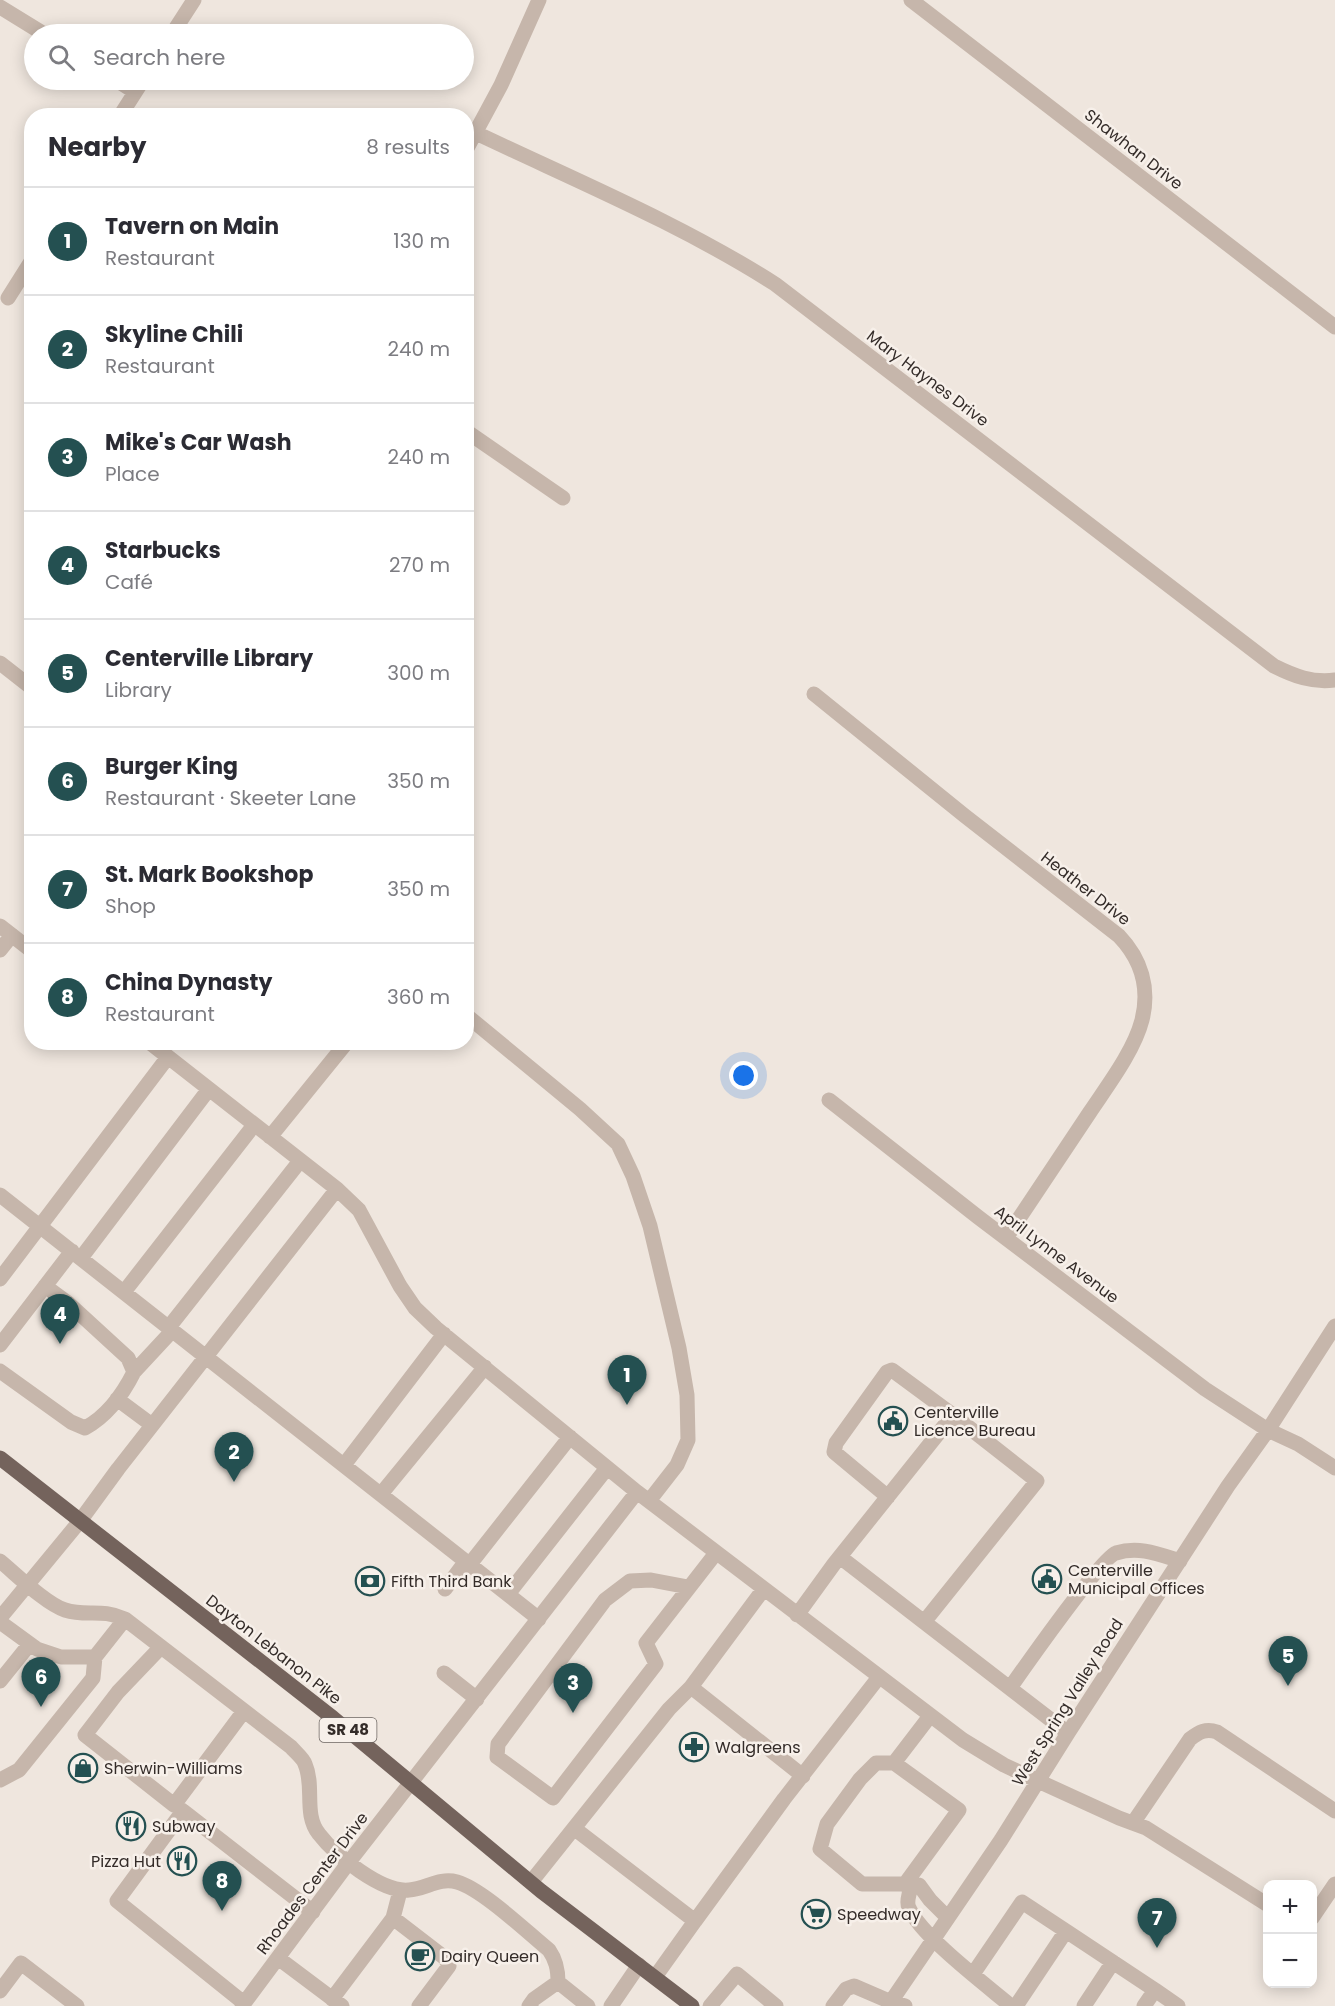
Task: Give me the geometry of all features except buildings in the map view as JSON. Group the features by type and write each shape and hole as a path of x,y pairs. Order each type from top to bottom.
{"main road":[{"name":"Dayton Lebanon Pike","path":"0,1458 333,1718 531,1882 692,2006"}],"street":[{"path":"178,24 194,0"},
{"path":"474,136 501,86 539,0"},
{"name":"Shawhan Drive","path":"911,0 1335,327"},
{"path":"0,7 28,24"},
{"path":"125,108 136,90"},
{"name":"Mary Haynes Drive","path":"476,133 681,230 758,273 1274,666 1295,676 1313,680 1335,680"},
{"path":"8,298 24,273"},
{"path":"474,437 563,498"},
{"path":"0,663 24,682"},
{"name":"Heather Drive","path":"814,694 1119,936 1131,948 1139,962 1144,978 1145,994 1142,1019 1136,1037 1111,1080 1006,1238"},
{"path":"0,950 6,930 24,945"},
{"name":"Rhoades Center Drive","path":"243,2004 349,1862 540,1619 643,1497 676,1465 688,1440 687,1395 679,1348 653,1237 633,1176 618,1144 580,1108 474,1022"},
{"path":"158,1050 337,1189 359,1210 400,1286 415,1308 444,1334 643,1497 763,1590 973,1746 1004,1765 1146,1828 1263,1902"},
{"path":"270,1137 341,1050"},
{"path":"0,1279 168,1058"},
{"path":"0,1345 45,1287 76,1255 209,1089"},
{"name":"April Lynne Avenue","path":"829,1100 1205,1389 1268,1430 1298,1444 1335,1468"},
{"path":"124,1292 254,1125"},
{"path":"0,1371 78,1427 85,1428 105,1415 134,1372 171,1329 300,1161"},
{"path":"95,1657 61,1657 29,1644 0,1620 80,1521 152,1425 337,1189"},
{"path":"0,1195 540,1619"},
{"path":"45,1287 68,1303 128,1358 134,1372"},
{"name":"West Spring Valley Road","path":"894,2005 934,1939 1228,1486 1268,1430 1335,1326"},
{"path":"344,1464 444,1334"},
{"path":"381,1494 485,1367"},
{"path":"888,1497 834,1452 836,1443 887,1372 892,1370 1037,1481 924,1622"},
{"path":"117,1399 152,1425"},
{"path":"797,1616 840,1557 953,1415"},
{"path":"444,1589 570,1437"},
{"path":"508,1594 607,1468"},
{"path":"1010,1688 1085,1587 1114,1554 1142,1549 1180,1561"},
{"path":"688,1587 651,1580 630,1581 605,1600 498,1744 497,1757 553,1798 656,1664 646,1643 716,1553"},
{"path":"840,1557 1068,1733"},
{"path":"0,1561 62,1609 80,1614 101,1612 114,1614 125,1619 291,1747 305,1762 310,1782 310,1810 313,1823 319,1834 349,1862 380,1884 400,1891 443,1881 456,1881 472,1888 549,1950 555,1959 558,1982"},
{"path":"531,1882 669,1709 692,1687 763,1590"},
{"path":"0,1780 19,1770 93,1678 95,1657 125,1619"},
{"path":"0,1681 29,1644"},
{"path":"161,1647 118,1692 85,1735 313,1912"},
{"path":"444,1673 477,1700"},
{"path":"655,1977 879,1677"},
{"path":"692,1687 803,1776"},
{"path":"243,2004 117,1901 244,1711"},
{"path":"894,1763 930,1716"},
{"path":"1133,1823 1190,1739 1199,1732 1210,1729 1335,1810"},
{"path":"948,1918 919,1885 908,1887 862,1884 820,1849 827,1824 860,1779 876,1763 894,1763 959,1810 908,1887 907,1904 934,1939 1011,2006"},
{"path":"575,1829 695,1921"},
{"path":"1317,1911 1335,1884"},
{"path":"278,1958 337,2002 393,1918 400,1891"},
{"path":"973,1974 1022,1902 1178,2006"},
{"path":"393,1918 445,1958 448,1966 419,2006"},
{"path":"1016,2006 1066,1931"},
{"path":"1084,2006 1113,1962"},
{"path":"0,1991 21,1963 77,2006"},
{"path":"611,2006 639,1965"},
{"path":"710,2006 737,1974 776,2006"},
{"path":"530,2006 534,1999 558,1982"},
{"path":"558,1982 588,2006"},
{"path":"833,2006 846,1989 854,1986 894,2005"},
{"path":"1144,2006 1155,1990"}],"place":[{"name":"Starbucks","path":"60,1344"},
{"name":"Tavern on Main","path":"627,1405"},
{"name":"Centerville Licence Bureau","path":"893,1421"},
{"name":"Skyline Chili","path":"234,1482"},
{"name":"Centerville Municipal Offices","path":"1047,1579"},
{"name":"Fifth Third Bank","path":"370,1581"},
{"name":"Centerville Library","path":"1288,1686"},
{"name":"Burger King","path":"41,1707"},
{"name":"Mike's Car Wash","path":"573,1713"},
{"name":"Walgreens","path":"694,1747"},
{"name":"Sherwin-Williams","path":"83,1768"},
{"name":"Subway","path":"131,1826"},
{"name":"Pizza Hut","path":"182,1861"},
{"name":"China Dynasty","path":"222,1911"},
{"name":"Speedway","path":"816,1914"},
{"name":"St. Mark Bookshop","path":"1157,1948"},
{"name":"Dairy Queen","path":"420,1956"}]}
